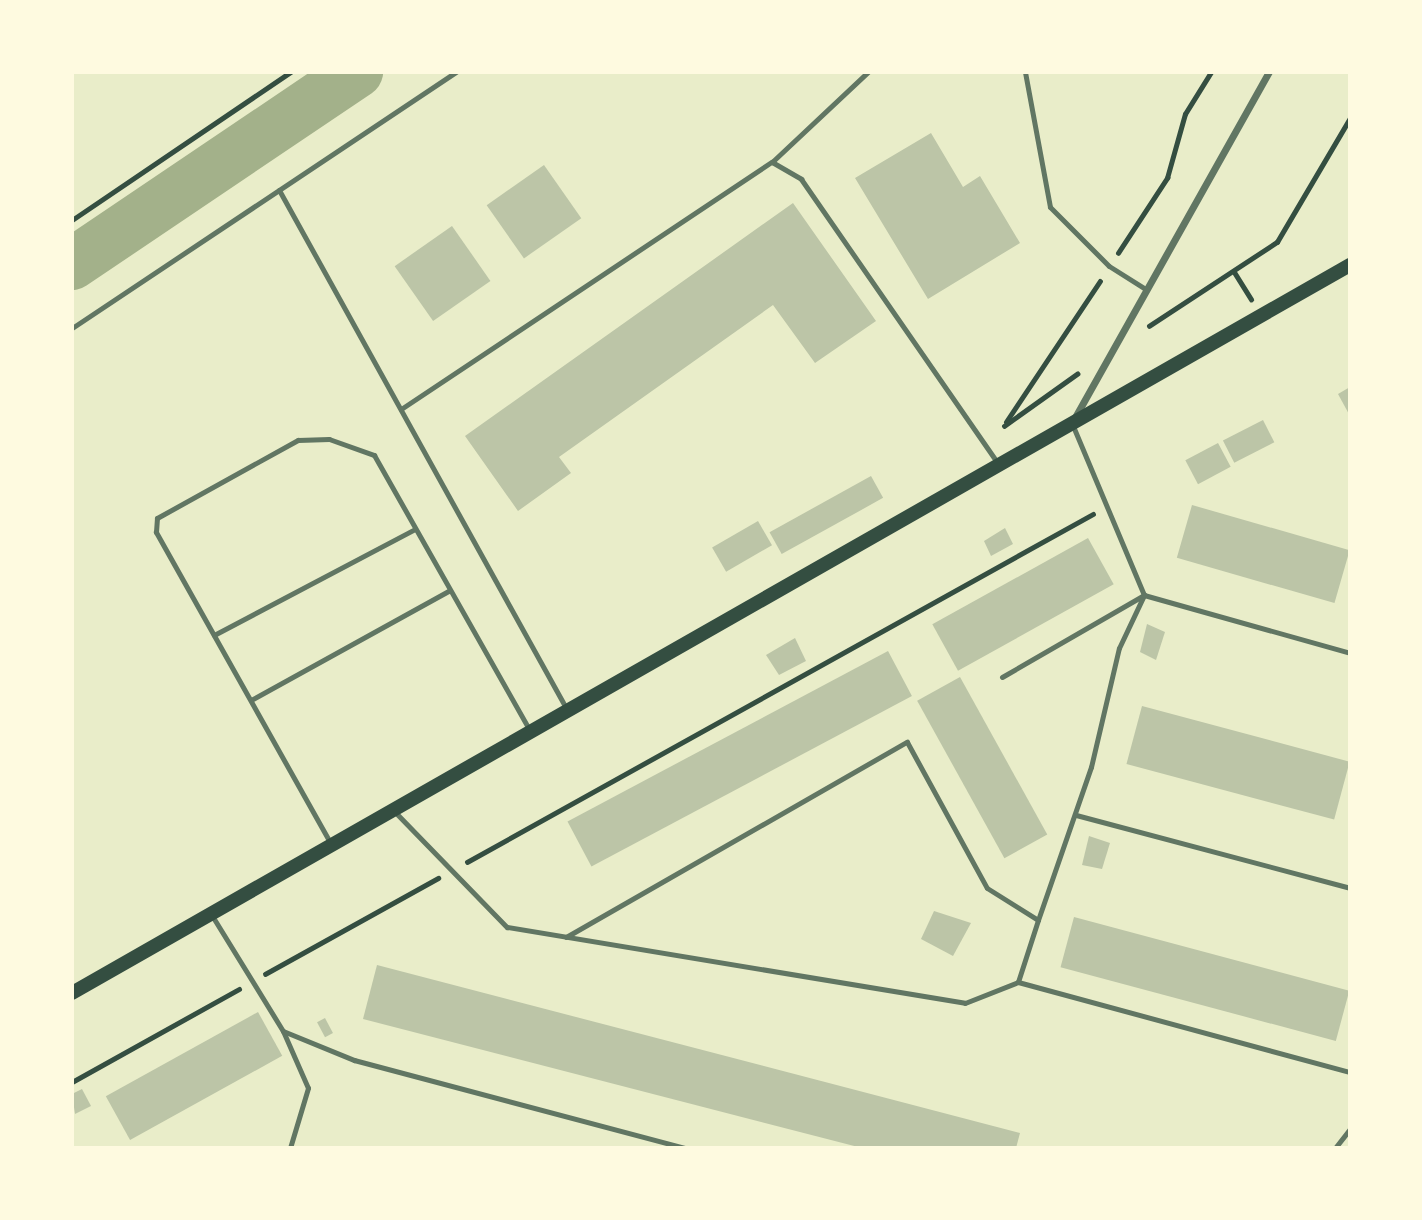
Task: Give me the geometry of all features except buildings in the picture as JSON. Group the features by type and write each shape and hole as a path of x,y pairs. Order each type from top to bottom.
{"main road":[{"path":"72,993 529,729 1350,265"}],"street":[{"path":"1072,423 1144,288 1269,72"}],"lane":[{"path":"72,328 456,72"},
{"path":"401,409 772,162 868,72"},
{"path":"1025,72 1050,207 1110,266 1144,288"},
{"path":"772,162 801,179 1000,465"},
{"path":"279,190 566,708"},
{"path":"1018,982 1076,815 1119,648 1144,595 1072,423"},
{"path":"331,845 156,532 157,518 298,440 329,439 374,455 529,729"},
{"path":"214,635 415,528"},
{"path":"251,700 450,590"},
{"path":"1002,677 1144,595 1350,653"},
{"path":"566,937 907,742 987,888 1038,920"},
{"path":"392,809 507,927 965,1003 1018,982 1350,1072"},
{"path":"1076,815 1350,888"},
{"path":"211,914 283,1031 308,1088 290,1148"},
{"path":"283,1031 354,1060 684,1148"},
{"path":"1335,1148 1350,1129"}],"path":[{"path":"72,220 291,72"},
{"path":"1145,328 1236,273 1277,242 1350,118"},
{"path":"1236,273 1261,316"},
{"path":"1004,426 1111,349"},
{"path":"72,1082 1108,506"}],"waterway":[{"path":"72,264 357,72"}]}
